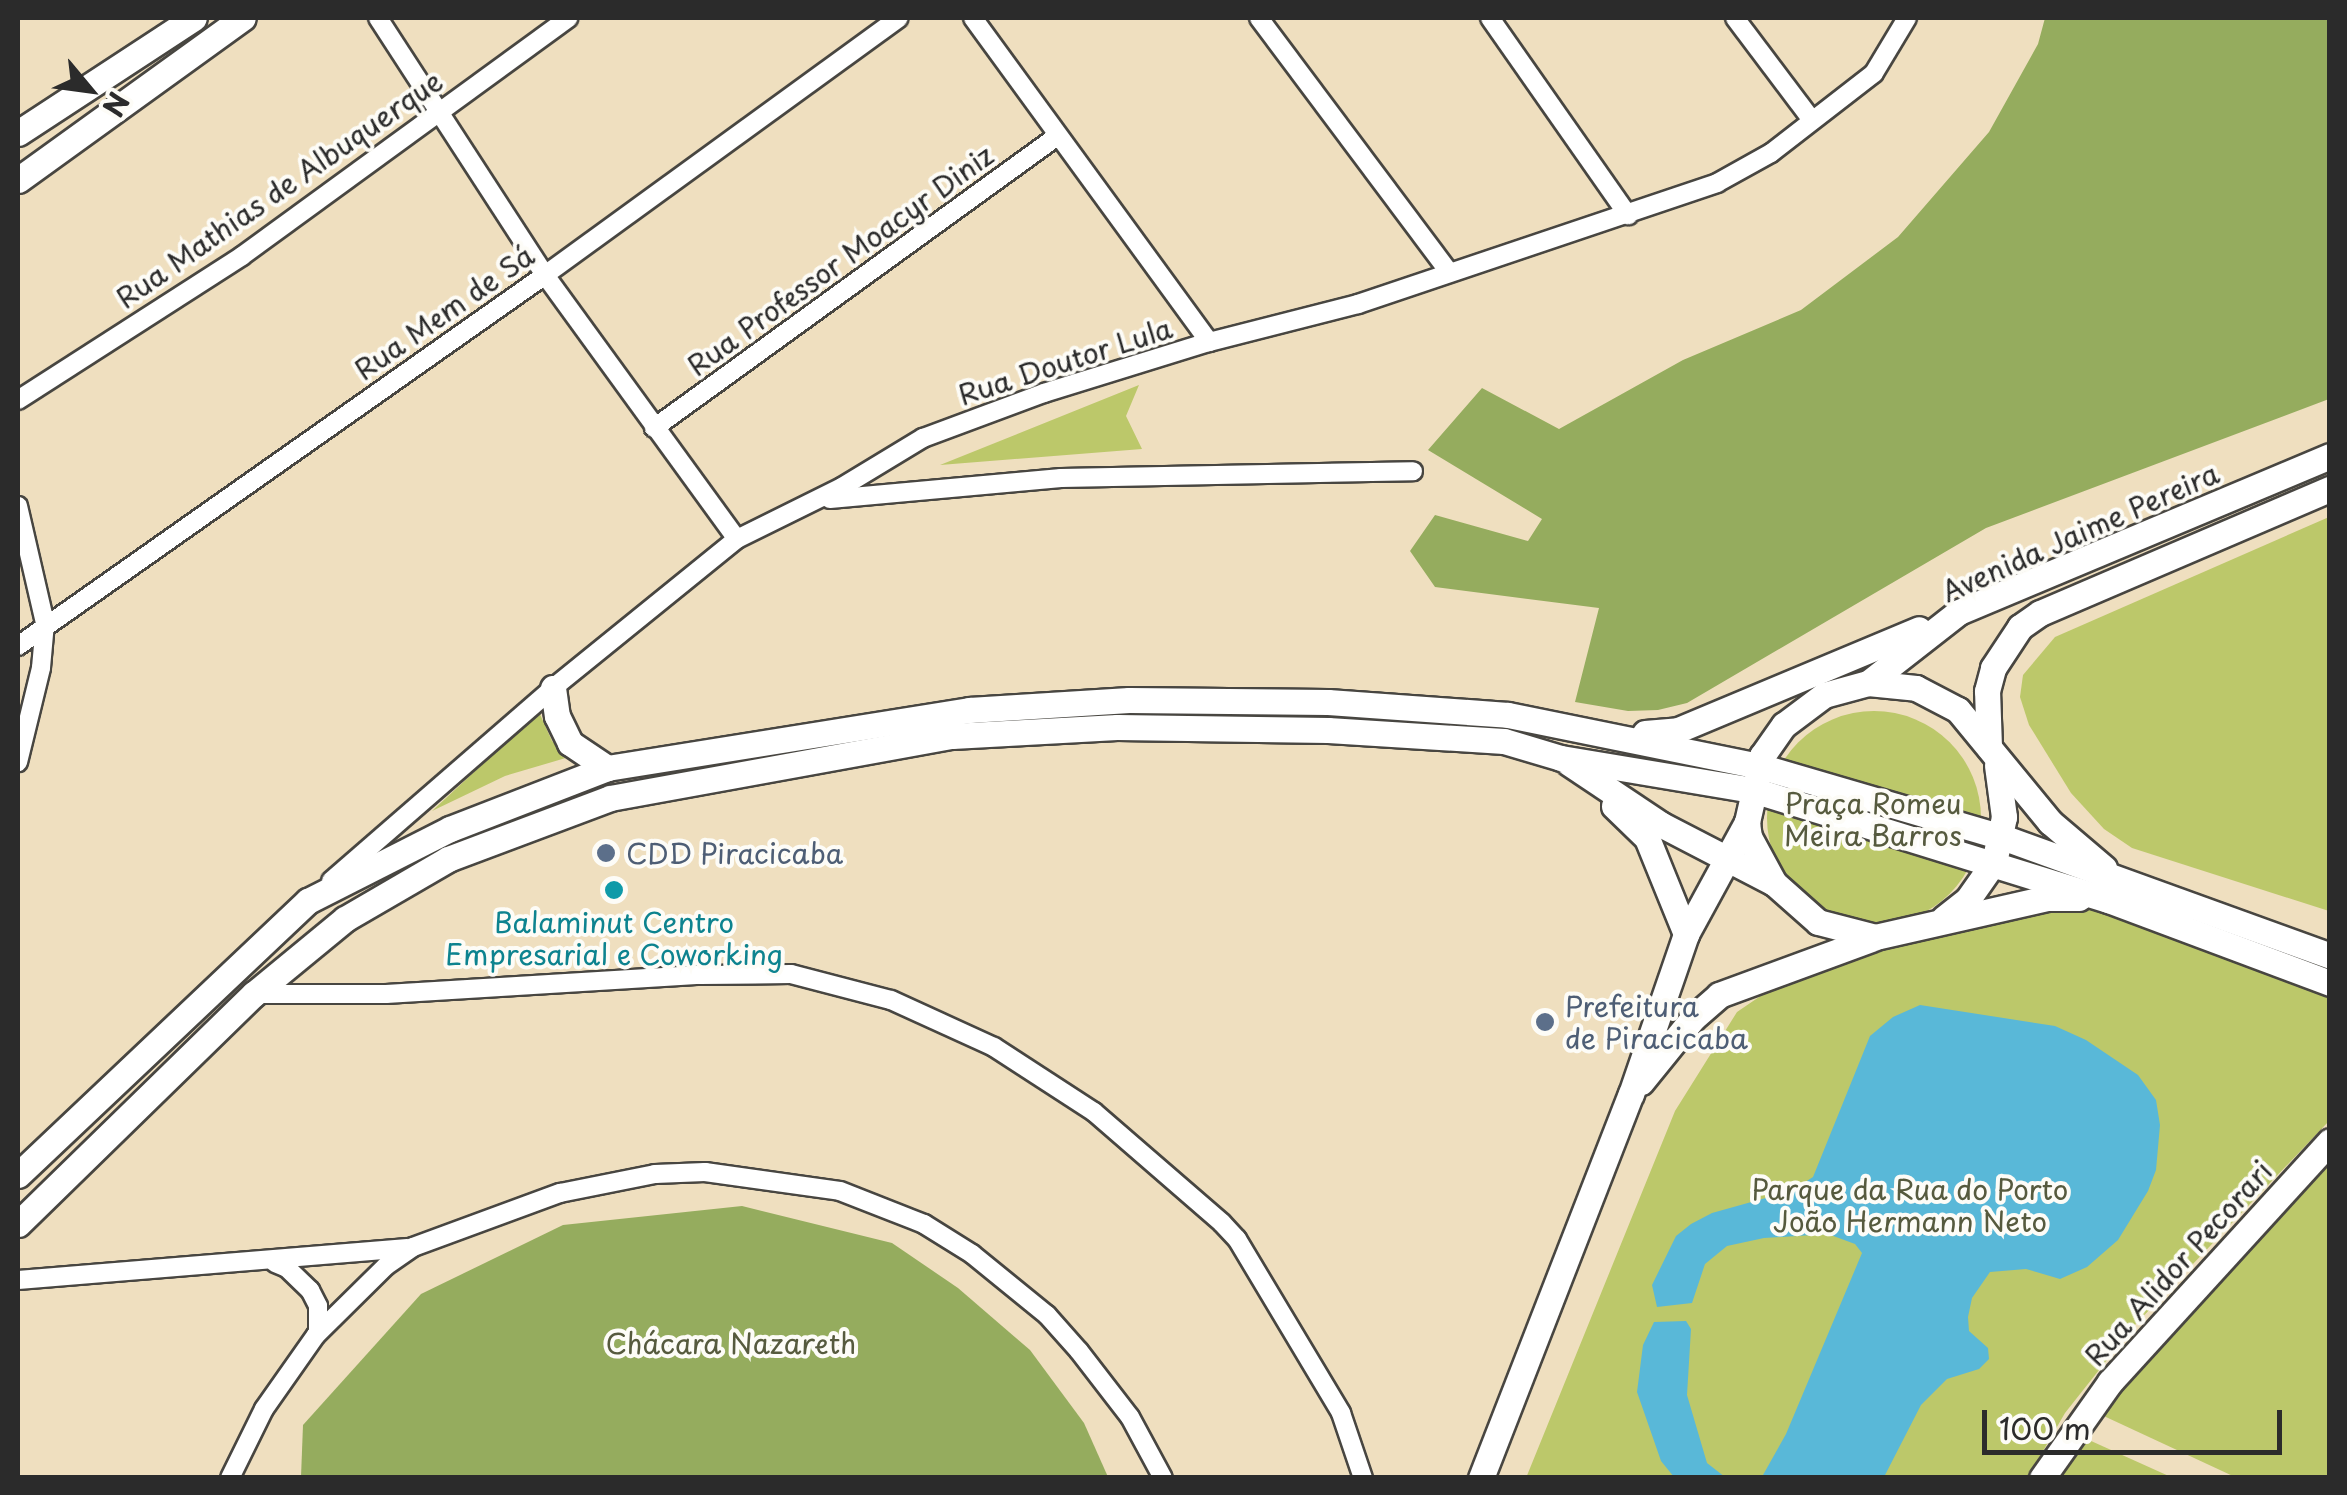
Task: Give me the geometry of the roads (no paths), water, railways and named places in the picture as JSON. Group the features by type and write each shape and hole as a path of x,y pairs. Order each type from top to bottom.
{"main road":[{"path":"18,134 194,18"},
{"path":"18,180 242,18"},
{"name":"Avenida Jaime Pereira","path":"1756,778 1784,725 1802,708 1857,685 1960,612 2330,456"},
{"name":"Avenida Jaime Pereira","path":"1931,926 1968,899 1994,862 2002,837 2004,796 1991,752 1987,691 1993,668 2020,627 2040,613 2330,489"},
{"path":"1605,732 1678,730 1960,612"},
{"path":"1792,682 1916,688 1938,697 1975,727 2050,822 2114,891"},
{"path":"553,688 557,716 570,743 607,768"},
{"path":"18,1176 308,901 450,829 607,768 969,710 1129,700 1348,704 1508,715 1605,732 1756,778 1994,862 2114,891 2330,956"},
{"path":"18,1224 254,994 345,920 448,859 610,798 952,736 1116,727 1328,730 1504,741 1560,758 1756,778 2002,837 2114,891 2330,983"},
{"path":"1560,758 1660,824 1774,883 1818,922 1876,937"},
{"path":"1560,758 1646,838 1686,934"},
{"path":"1481,1478 1631,1094 1686,934 1747,822 1756,778"},
{"path":"1747,822 1749,837 1774,883"},
{"path":"1631,1094 1693,1018 1719,995 1876,937 2046,898 2114,891"},
{"name":"Rua Alidor Pecorari","path":"2042,1478 2110,1382 2330,1141"}],"street":[{"path":"378,18 545,275 737,539"},
{"name":"Rua Mathias de Albuquerque","path":"18,400 242,256 568,18"},
{"name":"Rua Mem de Sá","path":"18,646 45,623 545,275 899,18"},
{"path":"973,18 1209,342"},
{"path":"1258,18 1449,272"},
{"path":"1490,18 1628,215"},
{"path":"1736,18 1810,119"},
{"name":"Rua Doutor Lula","path":"308,901 553,688 737,539 816,500 923,438 1044,393 1209,342 1358,304 1717,184 1771,153 1874,73 1908,18"},
{"name":"Rua Professor Moacyr Diniz","path":"654,428 1058,136"},
{"path":"816,500 1062,478 1413,472"},
{"path":"18,506 45,623 42,668 18,762"},
{"path":"254,994 386,994 700,974 791,974 890,1000 994,1046 1094,1112 1222,1223 1237,1239 1340,1413 1363,1478"},
{"path":"18,1280 270,1262 413,1247 560,1193 655,1174 748,1175 840,1191 924,1224 1000,1274 1079,1350 1130,1417 1162,1478"},
{"path":"230,1478 264,1410 318,1332 386,1266 413,1247"},
{"path":"270,1262 287,1268 310,1290 318,1306 318,1332"}],"water":[{"path":"1920,1005 2055,1026 2086,1040 2138,1075 2156,1100 2160,1125 2156,1170 2118,1240 2087,1267 2060,1279 2026,1269 1990,1272 1972,1298 1968,1317 1969,1331 1988,1348 1989,1359 1979,1369 1947,1379 1921,1405 1884,1477 1757,1477 1763,1475 1786,1434 1862,1253 1855,1244 1828,1234 1764,1238 1727,1246 1705,1264 1692,1303 1657,1307 1652,1285 1676,1236 1691,1224 1712,1213 1791,1191 1813,1177 1870,1036 1893,1017"},
{"path":"1686,1321 1691,1329 1687,1395 1707,1463 1725,1477 1674,1477 1661,1461 1637,1392 1643,1345 1654,1322"}],"place":[{"name":"CDD Piracicaba","path":"606,853"},
{"name":"Balaminut Centro Empresarial e Coworking","path":"614,890"},
{"name":"Prefeitura de Piracicaba","path":"1545,1022"}],"park label":[{"name":"Praça Romeu Meira Barros","path":"1873,819"},
{"name":"Parque da Rua do Porto João Hermann Neto","path":"1910,1205"},
{"name":"Chácara Nazareth","path":"731,1343"}]}
